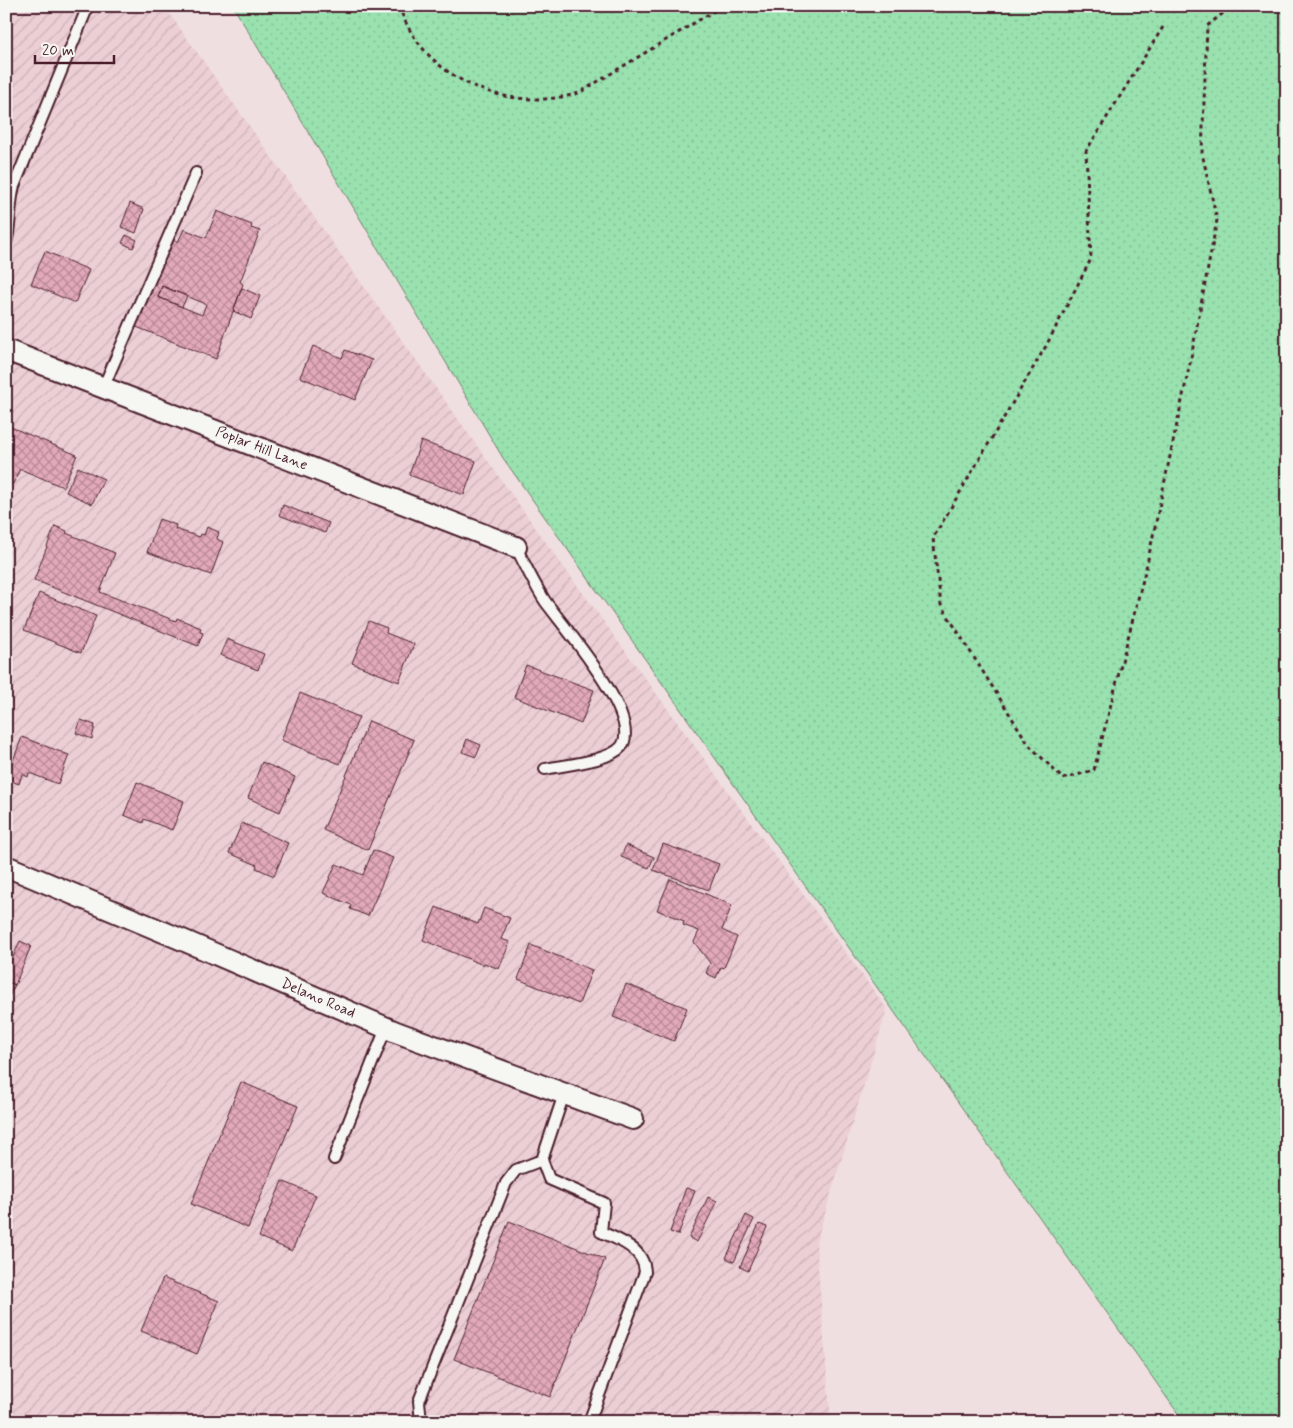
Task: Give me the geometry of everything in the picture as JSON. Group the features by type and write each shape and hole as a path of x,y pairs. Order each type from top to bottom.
{"street":[{"name":"Poplar Hill Lane","path":"6,350 516,548"},
{"name":"Delano Road","path":"6,866 386,1028 633,1119"}],"lane":[{"path":"6,243 10,231 10,203 14,186 88,6"},
{"path":"103,388 196,173"},
{"path":"516,548 544,599 594,666 619,706 626,735 622,745 616,752 602,757 545,769"},
{"path":"334,1159 386,1028"},
{"path":"564,1094 542,1160 548,1179 604,1203 601,1232 637,1252 644,1262 645,1272 589,1422"},
{"path":"421,1422 419,1401 506,1183 516,1170 542,1160"}],"path":[{"path":"399,6 414,36 443,70 462,82 485,91 542,100 561,98 579,93 722,6"},
{"path":"1163,27 1086,151 1091,259 1046,346 933,538 942,605 1029,745 1063,779 1094,770 1147,564 1190,363 1217,220 1202,153 1207,26 1232,6"}],"shaded area":[{"path":"6,6 164,6 547,544 887,1009 816,1243 831,1422 6,1422"}],"green space":[{"path":"233,6 1287,6 1287,1422 1184,1422 503,458"}],"building":[{"path":"130,203 144,209 136,233 121,227"},
{"path":"217,211 252,225 251,228 260,231 240,282 243,284 216,359 134,326 170,238 178,242 184,229 206,238","holes":["162,286 206,304 202,315 158,297"]},
{"path":"126,235 137,240 133,248 122,243"},
{"path":"45,251 89,270 75,303 31,284"},
{"path":"162,286 187,296 182,307 158,297"},
{"path":"242,288 260,296 251,319 233,311"},
{"path":"313,346 342,358 345,350 372,360 355,400 300,377"},
{"path":"11,427 77,455 63,487 20,469 13,484 6,481 6,437"},
{"path":"421,441 476,461 464,495 409,475"},
{"path":"78,467 104,479 92,504 66,492"},
{"path":"283,505 329,523 325,533 279,515"},
{"path":"159,519 176,525 175,529 200,537 201,534 204,535 207,527 219,532 217,539 223,542 211,575 147,552"},
{"path":"55,526 67,531 66,533 115,553 100,592 176,621 177,618 201,628 200,632 203,633 198,646 34,580"},
{"path":"39,593 96,616 81,653 24,630"},
{"path":"369,621 387,628 386,633 414,644 399,682 352,663"},
{"path":"227,639 264,654 258,670 220,655"},
{"path":"526,665 594,690 581,724 514,697"},
{"path":"300,693 359,717 340,764 281,740"},
{"path":"81,720 95,725 92,739 76,733"},
{"path":"369,721 414,740 368,850 323,830"},
{"path":"22,737 69,755 58,784 29,773 28,777 22,774 19,784 6,779"},
{"path":"467,739 481,745 476,757 462,752"},
{"path":"262,762 295,777 280,812 248,798"},
{"path":"137,782 184,801 172,830 144,819 143,823 124,815"},
{"path":"242,823 288,843 274,876 256,868 257,865 229,853"},
{"path":"663,844 719,864 709,890 653,870"},
{"path":"626,845 654,857 649,868 621,857"},
{"path":"373,850 393,858 368,916 350,909 351,905 323,893 336,864 363,875"},
{"path":"670,879 732,905 722,930 737,937 724,968 721,967 716,978 706,973 710,963 694,942 699,931 683,925 684,921 657,910"},
{"path":"436,907 478,924 484,908 510,918 501,939 510,942 499,969 484,963 483,965 423,940"},
{"path":"20,941 31,946 15,985 6,981 6,973"},
{"path":"531,945 592,970 579,1004 518,979"},
{"path":"6,981 15,985 6,1002"},
{"path":"626,984 687,1008 674,1041 613,1017"},
{"path":"241,1082 298,1106 248,1228 191,1204"},
{"path":"282,1181 316,1195 292,1251 259,1237"},
{"path":"686,1188 695,1191 678,1235 670,1232"},
{"path":"708,1197 717,1201 697,1242 689,1238"},
{"path":"746,1215 754,1219 734,1262 726,1258"},
{"path":"509,1221 605,1259 550,1397 454,1359"},
{"path":"759,1224 767,1227 748,1271 740,1267"},
{"path":"163,1278 219,1301 197,1354 141,1331"}]}
